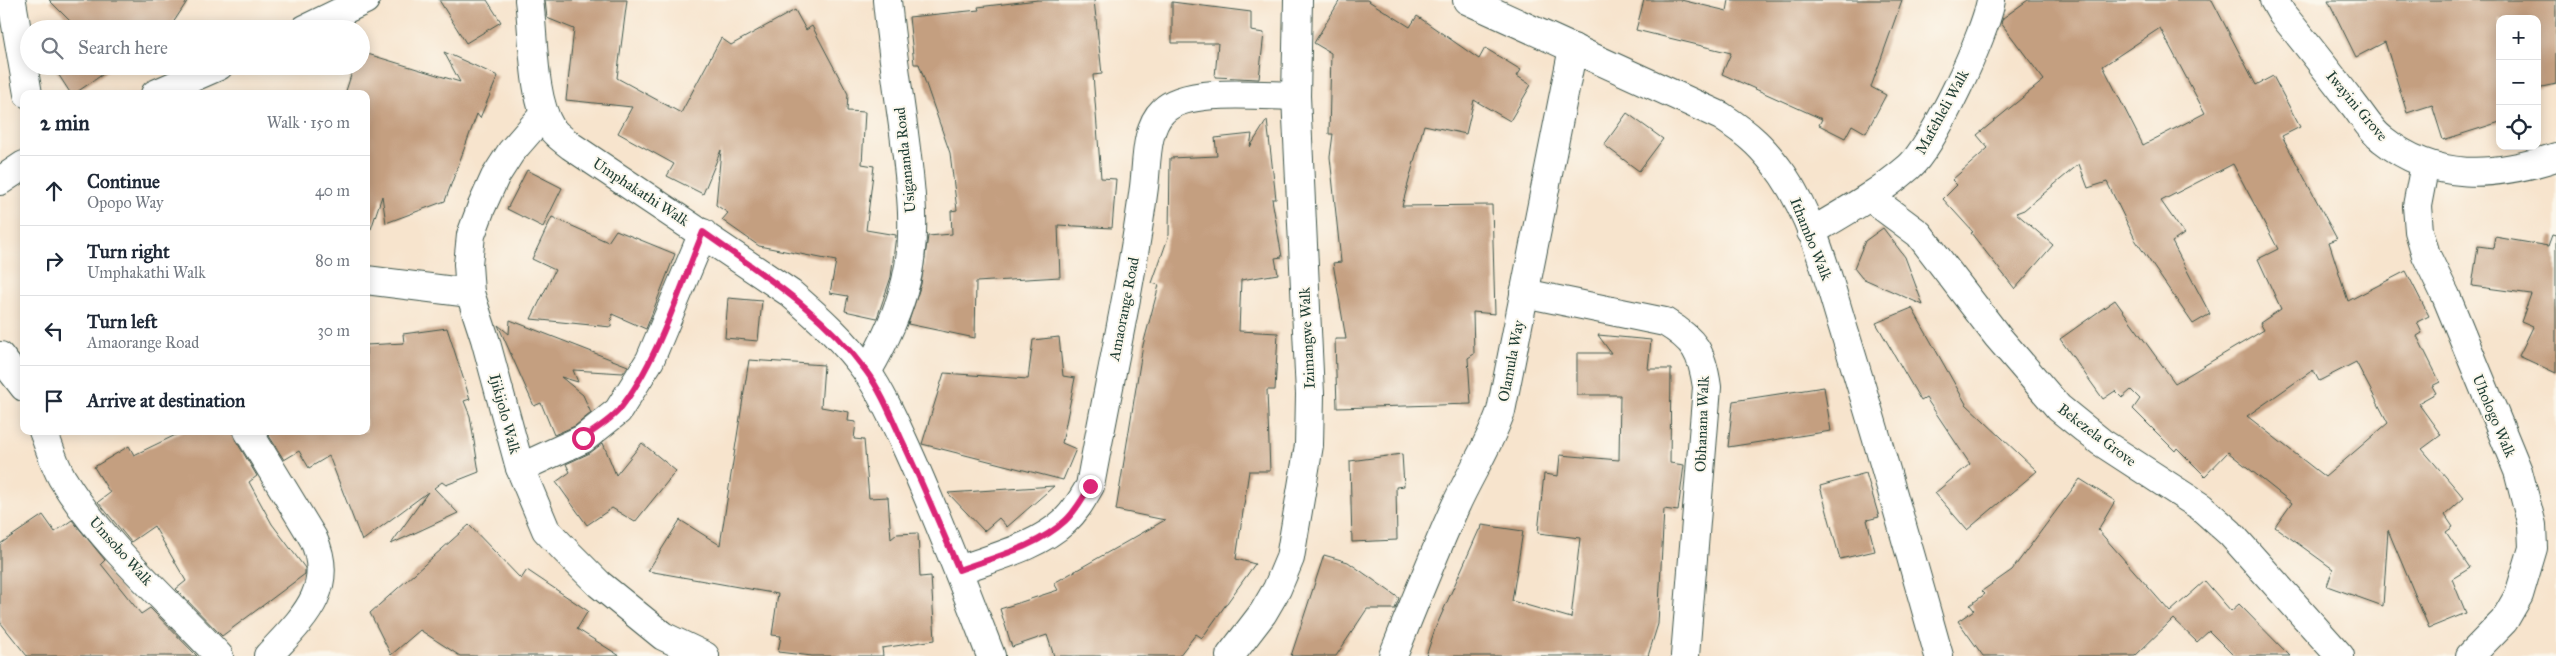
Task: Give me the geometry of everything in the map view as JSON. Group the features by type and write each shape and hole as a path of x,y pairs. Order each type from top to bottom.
{"street":[{"path":"324,20 365,0"},
{"name":"Umphakathi Walk","path":"529,0 538,88 544,114 552,130 571,146 703,232 790,293 823,322 867,372 888,409 959,570 984,654"},
{"name":"Usigananda Road","path":"867,372 885,341 899,308 907,279 910,251 910,184 887,0"},
{"name":"Izimangwe Walk","path":"1230,656 1263,614 1277,589 1290,558 1309,445 1310,394 1296,96 1298,0"},
{"name":"Ithambo Walk","path":"1467,0 1689,100 1752,136 1784,177 1804,213 1811,232 1884,458 1939,656"},
{"name":"Mafehleli Walk","path":"1811,232 1873,196 1911,166 1939,123 1965,72 1991,0"},
{"name":"Iwayini Grove","path":"2274,0 2282,14 2380,138 2406,156 2425,164 2474,174 2512,169 2556,157"},
{"path":"18,1 20,20"},
{"name":"Olamula Way","path":"1393,656 1454,509 1493,434 1508,378 1573,48"},
{"path":"26,75 28,90"},
{"path":"164,90 198,75"},
{"name":"Amaorange Road","path":"959,570 1041,537 1065,521 1080,503 1090,486 1132,272 1150,140 1155,119 1173,104 1193,98 1296,96"},
{"name":"Ijikijolo Walk","path":"544,114 511,152 495,177 480,208 471,235 468,264 470,293 485,339 520,468 546,530 566,552 599,584 662,636 705,656"},
{"name":"Uhologo Walk","path":"2425,164 2417,206 2419,231 2426,255 2446,296 2518,471 2532,525 2533,548 2519,596 2504,621 2470,656"},
{"path":"0,181 20,168"},
{"name":"Bekezela Grove","path":"1873,196 1876,202 1919,234 1998,337 2059,408 2101,442 2200,507 2230,534 2340,656"},
{"path":"520,468 583,438 618,411 650,360 703,232"},
{"path":"370,280 470,293"},
{"name":"Obhanana Walk","path":"1524,293 1665,322 1686,334 1701,355 1707,387 1686,656"},
{"path":"0,356 20,381"},
{"name":"Umsobo Walk","path":"46,435 61,476 78,502 107,537 219,656"},
{"path":"250,435 313,538 320,553 322,570 313,603 268,656"}],"building":[{"path":"49,0 188,0 175,20 69,20"},
{"path":"439,0 487,0 501,22 466,43"},
{"path":"545,0 627,0 617,78 681,113 721,38 731,45 795,10 806,30 812,26 848,94 847,111 865,112 862,164 874,166 866,230 896,235 891,277 877,318 845,311 848,296 830,293 836,261 759,246 722,220 728,213 716,205 721,150 703,194 667,176 674,164 618,133 632,107 566,100 574,29 547,18"},
{"path":"1038,0 1094,0 1102,74 1093,75 1101,178 1116,179 1112,228 1058,225 1060,277 976,282 975,338 908,324 921,284 928,236 952,234 951,211 957,210 950,153 919,64 914,64 909,17 979,10 978,7"},
{"path":"1340,0 1367,0 1410,27 1417,16 1479,59 1485,48 1521,70 1517,76 1531,85 1510,121 1474,100 1466,134 1424,125 1402,206 1492,205 1495,314 1473,312 1474,354 1468,358 1471,404 1337,408 1335,339 1346,339 1333,263 1341,262 1330,157 1333,134 1329,134 1331,53 1314,43"},
{"path":"1644,0 1681,0 1727,11 1729,0 1902,0 1871,87 1886,95 1866,133 1852,125 1845,138 1819,125 1822,119 1722,74 1731,53 1636,30"},
{"path":"2028,0 2212,0 2256,85 2273,76 2300,127 2282,136 2337,239 2329,242 2348,301 2406,271 2429,316 2417,322 2422,333 2417,336 2440,382 2432,386 2436,393 2418,403 2441,435 2422,449 2464,498 2445,515 2453,527 2446,532 2470,568 2452,579 2466,613 2429,628 2388,530 2383,606 2327,586 2333,569 2275,527 2292,503 2228,452 2205,476 2177,448 2175,451 2133,409 2140,399 2131,390 2122,398 2115,391 2103,399 2060,339 2115,300 2175,383 2264,330 2260,323 2281,309 2258,259 2278,249 2233,164 2161,201 2184,234 2172,242 2210,314 2193,324 2136,241 2107,182 2088,188 2079,164 2024,210 2016,213 2053,245 2015,289 1971,233 1973,232 1943,199 1957,185 1952,180 1988,148 1977,135 2044,80 2001,23 2003,18","holes":["2160,28 2205,113 2143,145 2103,66","2356,362 2388,423 2325,477 2247,416 2313,370 2319,381"]},
{"path":"2328,0 2556,0 2556,84 2541,87 2541,15 2496,15 2496,123 2443,140 2432,105 2407,113 2385,42 2356,57"},
{"path":"1172,2 1251,12 1251,31 1264,33 1259,79 1215,77 1218,43 1172,43"},
{"path":"444,52 498,76 480,118 477,114 445,201 386,223 382,196 371,229 370,90 346,90 351,75 370,75 370,55 460,82"},
{"path":"59,75 102,75 80,90 68,90"},
{"path":"1627,113 1663,139 1639,171 1604,145"},
{"path":"1267,120 1276,199 1272,199 1282,257 1275,258 1278,274 1241,280 1239,331 1278,333 1275,390 1267,390 1270,471 1249,471 1236,559 1255,564 1202,638 1196,634 1179,656 1054,656 1047,635 1012,647 1000,609 1058,590 1054,583 1165,520 1116,510 1143,345 1159,285 1152,283 1169,235 1170,158 1217,156 1215,138 1252,134 1250,147"},
{"path":"527,170 562,188 543,227 507,209"},
{"path":"552,217 608,242 616,230 675,254 646,329 612,314 611,327 531,319 555,270 532,259"},
{"path":"1883,228 1905,257 1923,305 1862,278 1854,268 1865,241"},
{"path":"2552,235 2556,236 2556,373 2519,356 2533,327 2521,322 2531,294 2472,286 2478,246 2493,248 2495,237 2548,246"},
{"path":"728,298 762,301 758,341 725,338"},
{"path":"1912,308 1966,404 2037,471 1967,530 1935,493 1970,464 1926,398 1921,401 1876,323"},
{"path":"510,320 628,366 623,373 573,370 578,382 561,377 583,395 591,413 575,426 554,435 541,403 534,406 498,325 509,334"},
{"path":"447,328 470,399 464,401 470,416 479,472 446,485 442,482 434,488 458,513 391,544 428,492 362,541 329,456 309,468 299,451 284,460 268,435 370,435 370,345 404,343 403,334"},
{"path":"1598,335 1651,340 1648,369 1671,369 1670,463 1684,465 1678,511 1664,509 1658,624 1648,656 1426,656 1435,629 1482,525 1523,531 1512,601 1571,618 1580,538 1538,533 1544,474 1558,476 1560,455 1619,460 1620,395 1577,395 1577,353 1611,353"},
{"path":"1059,337 1063,376 1075,378 1062,443 1076,449 1063,480 922,444 944,373 1028,379 1033,340"},
{"path":"749,360 824,365 821,407 849,412 848,421 856,422 854,439 864,440 869,498 888,497 891,539 897,534 918,533 920,577 931,576 935,640 882,648 883,656 812,656 778,652 781,636 772,635 778,594 648,571 680,520 720,545"},
{"path":"1824,387 1831,431 1728,447 1733,401"},
{"path":"176,435 234,435 257,476 249,482 272,524 305,568 305,574 222,636 176,589 186,581 154,526 131,542 98,502 110,493 94,467 129,446 134,455"},
{"path":"603,443 616,475 642,443 676,471 635,522 612,508 587,525 556,482 570,472 566,464 590,453"},
{"path":"1402,454 1404,486 1396,487 1397,540 1352,542 1350,461"},
{"path":"1866,473 1879,517 1867,520 1875,551 1840,559 1820,486"},
{"path":"2080,479 2115,501 2098,530 2170,612 2205,581 2231,611 2239,604 2290,656 2234,656 2209,631 2197,642 2173,619 2135,656 1983,656 1958,621 1974,610 1970,605 1985,594 1982,591 2012,570"},
{"path":"1054,486 1007,527 999,518 984,531 948,493"},
{"path":"43,515 55,532 72,520 105,560 101,564 141,614 150,608 197,656 27,656 0,622 0,544"},
{"path":"469,525 521,579 527,570 588,611 577,629 620,656 460,656 420,630 391,655 370,613"},
{"path":"1324,555 1348,562 1399,598 1395,609 1367,609 1336,656 1291,656"}],"route":[{"path":"583,438 618,411 637,383 650,360 703,232 790,293 823,322 867,372 888,409 959,570 1011,551 1041,537 1065,521 1080,503 1090,486"}]}
